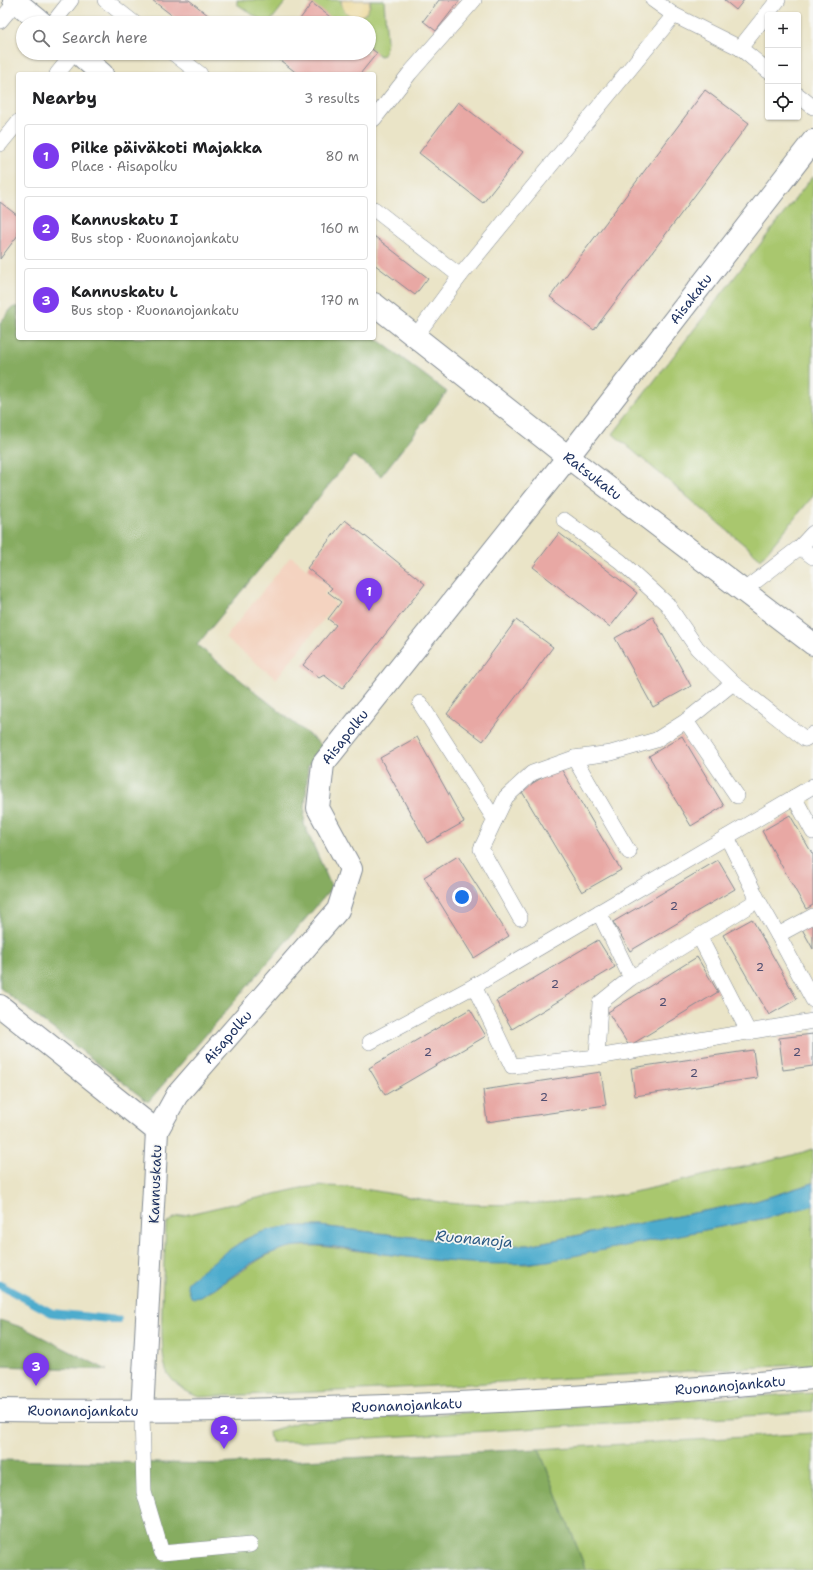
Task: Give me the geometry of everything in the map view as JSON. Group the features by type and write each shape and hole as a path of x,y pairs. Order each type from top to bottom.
{"street":[{"path":"15,1 33,16"},
{"path":"86,60 100,72"},
{"name":"Aisakatu","path":"568,457 813,141"},
{"name":"Ratsukatu","path":"376,306 568,457 813,644"},
{"name":"Aisapolku","path":"157,1131 177,1095 338,910 351,869 318,808 323,764 568,457"},
{"name":"Kannuskatu","path":"0,1006 157,1131 142,1412"},
{"name":"Ruonanojankatu","path":"0,1410 142,1412 369,1408 707,1388 813,1378"}],"lane":[{"path":"58,16 71,0"},
{"path":"105,0 125,16"},
{"path":"376,116 410,73 474,0"},
{"path":"653,0 674,15 740,48 765,69"},
{"path":"740,48 778,0"},
{"path":"0,21 15,1"},
{"path":"415,337 460,276 674,15"},
{"path":"59,72 68,60"},
{"path":"182,60 197,72"},
{"path":"801,97 813,107"},
{"path":"0,144 16,124"},
{"path":"376,211 460,276"},
{"path":"564,520 620,561 667,604 698,648 733,682 805,739 813,734"},
{"path":"743,591 800,547 813,533"},
{"path":"800,547 813,557"},
{"path":"520,918 481,848 506,797 532,773 574,758 611,753 656,740 686,721 733,682"},
{"path":"420,703 494,820"},
{"path":"686,721 737,796"},
{"path":"574,758 628,852"},
{"path":"370,1042 474,986 813,786"},
{"path":"794,797 813,832"},
{"path":"727,837 758,900 813,1000"},
{"path":"597,1057 600,1003 631,978 758,900"},
{"path":"599,912 631,978"},
{"path":"778,935 813,916"},
{"path":"699,936 749,1033"},
{"path":"474,986 512,1066 597,1057 749,1033 813,1021"},
{"path":"142,1412 144,1492 162,1552 250,1545"}],"shaded area":[{"path":"291,556 330,587 324,594 336,604 276,679 225,638"}],"green space":[{"path":"237,0 287,0 275,16 255,16 237,4"},
{"path":"306,0 341,0 342,7 370,6 370,0 384,0 387,42 384,55 380,56 376,53 376,16 328,16"},
{"path":"813,176 813,496 761,559 613,434"},
{"path":"16,307 16,340 376,340 376,339 447,392 381,476 353,456 197,645 324,747 308,766 304,824 332,888 148,1102 0,988 0,323 12,308"},
{"path":"813,1149 813,1183 756,1201 528,1245 487,1246 320,1226 292,1226 275,1229 245,1239 187,1284 210,1292 262,1258 278,1250 293,1246 318,1246 443,1261 527,1264 766,1218 813,1205 813,1364 382,1389 199,1397 190,1393 174,1382 168,1374 164,1363 162,1326 166,1226 168,1222 176,1217 301,1188 321,1186 361,1189 462,1204 530,1204 598,1198 628,1193 778,1159"},
{"path":"0,1320 24,1328 107,1370 0,1366"},
{"path":"813,1393 813,1411 762,1415 301,1442 271,1442 269,1433 270,1431 299,1422"},
{"path":"813,1433 813,1570 586,1570 539,1449"},
{"path":"539,1449 586,1570 0,1570 0,1460 215,1464"}],"sand":[{"path":"341,0 370,0 366,13 362,16 351,16 346,13"}],"water":[{"path":"813,1183 813,1205 808,1207 766,1218 548,1261 507,1264 466,1263 405,1257 331,1246 304,1245 279,1250 259,1259 201,1297 191,1297 187,1284 223,1254 238,1244 254,1235 272,1229 320,1226 487,1246 528,1245 756,1201"}],"building":[{"path":"152,0 189,0 209,16 173,16"},
{"path":"439,0 460,0 436,31 423,21"},
{"path":"724,0 744,0 736,10"},
{"path":"312,3 329,16 302,16"},
{"path":"280,60 371,60 362,72 295,72"},
{"path":"705,90 749,123 594,330 550,297"},
{"path":"458,102 523,152 483,203 419,153"},
{"path":"0,202 16,214 16,238 0,259"},
{"path":"376,238 428,278 415,295 376,266"},
{"path":"345,520 425,584 342,689 324,675 319,678 303,665 336,625 328,619 341,602 328,592 332,588 307,568"},
{"path":"559,533 637,593 610,627 533,567"},
{"path":"653,617 691,686 653,707 615,638"},
{"path":"516,620 553,647 483,741 447,714"},
{"path":"682,736 724,806 691,826 649,756"},
{"path":"417,737 464,822 427,843 380,758"},
{"path":"560,767 621,870 582,892 521,790"},
{"path":"790,815 813,855 813,905 806,909 762,831"},
{"path":"458,856 509,936 474,958 424,877"},
{"path":"718,860 735,889 630,951 613,922"},
{"path":"752,919 797,999 769,1015 723,935"},
{"path":"813,922 813,949 802,929"},
{"path":"598,940 615,967 512,1029 496,1001"},
{"path":"697,957 718,992 629,1046 608,1012"},
{"path":"470,1009 486,1036 385,1095 369,1068"},
{"path":"813,1034 813,1066 783,1070 779,1038"},
{"path":"753,1050 757,1078 635,1096 631,1068"},
{"path":"601,1072 606,1105 487,1122 483,1090"}],"waterway":[{"name":"Ruonanoja","path":"0,1285 52,1313 118,1320"}],"place":[{"name":"Pilke päiväkoti Majakka","path":"369,611"},
{"name":"Kannuskatu L","path":"36,1386"},
{"name":"Kannuskatu I","path":"224,1449"}]}
